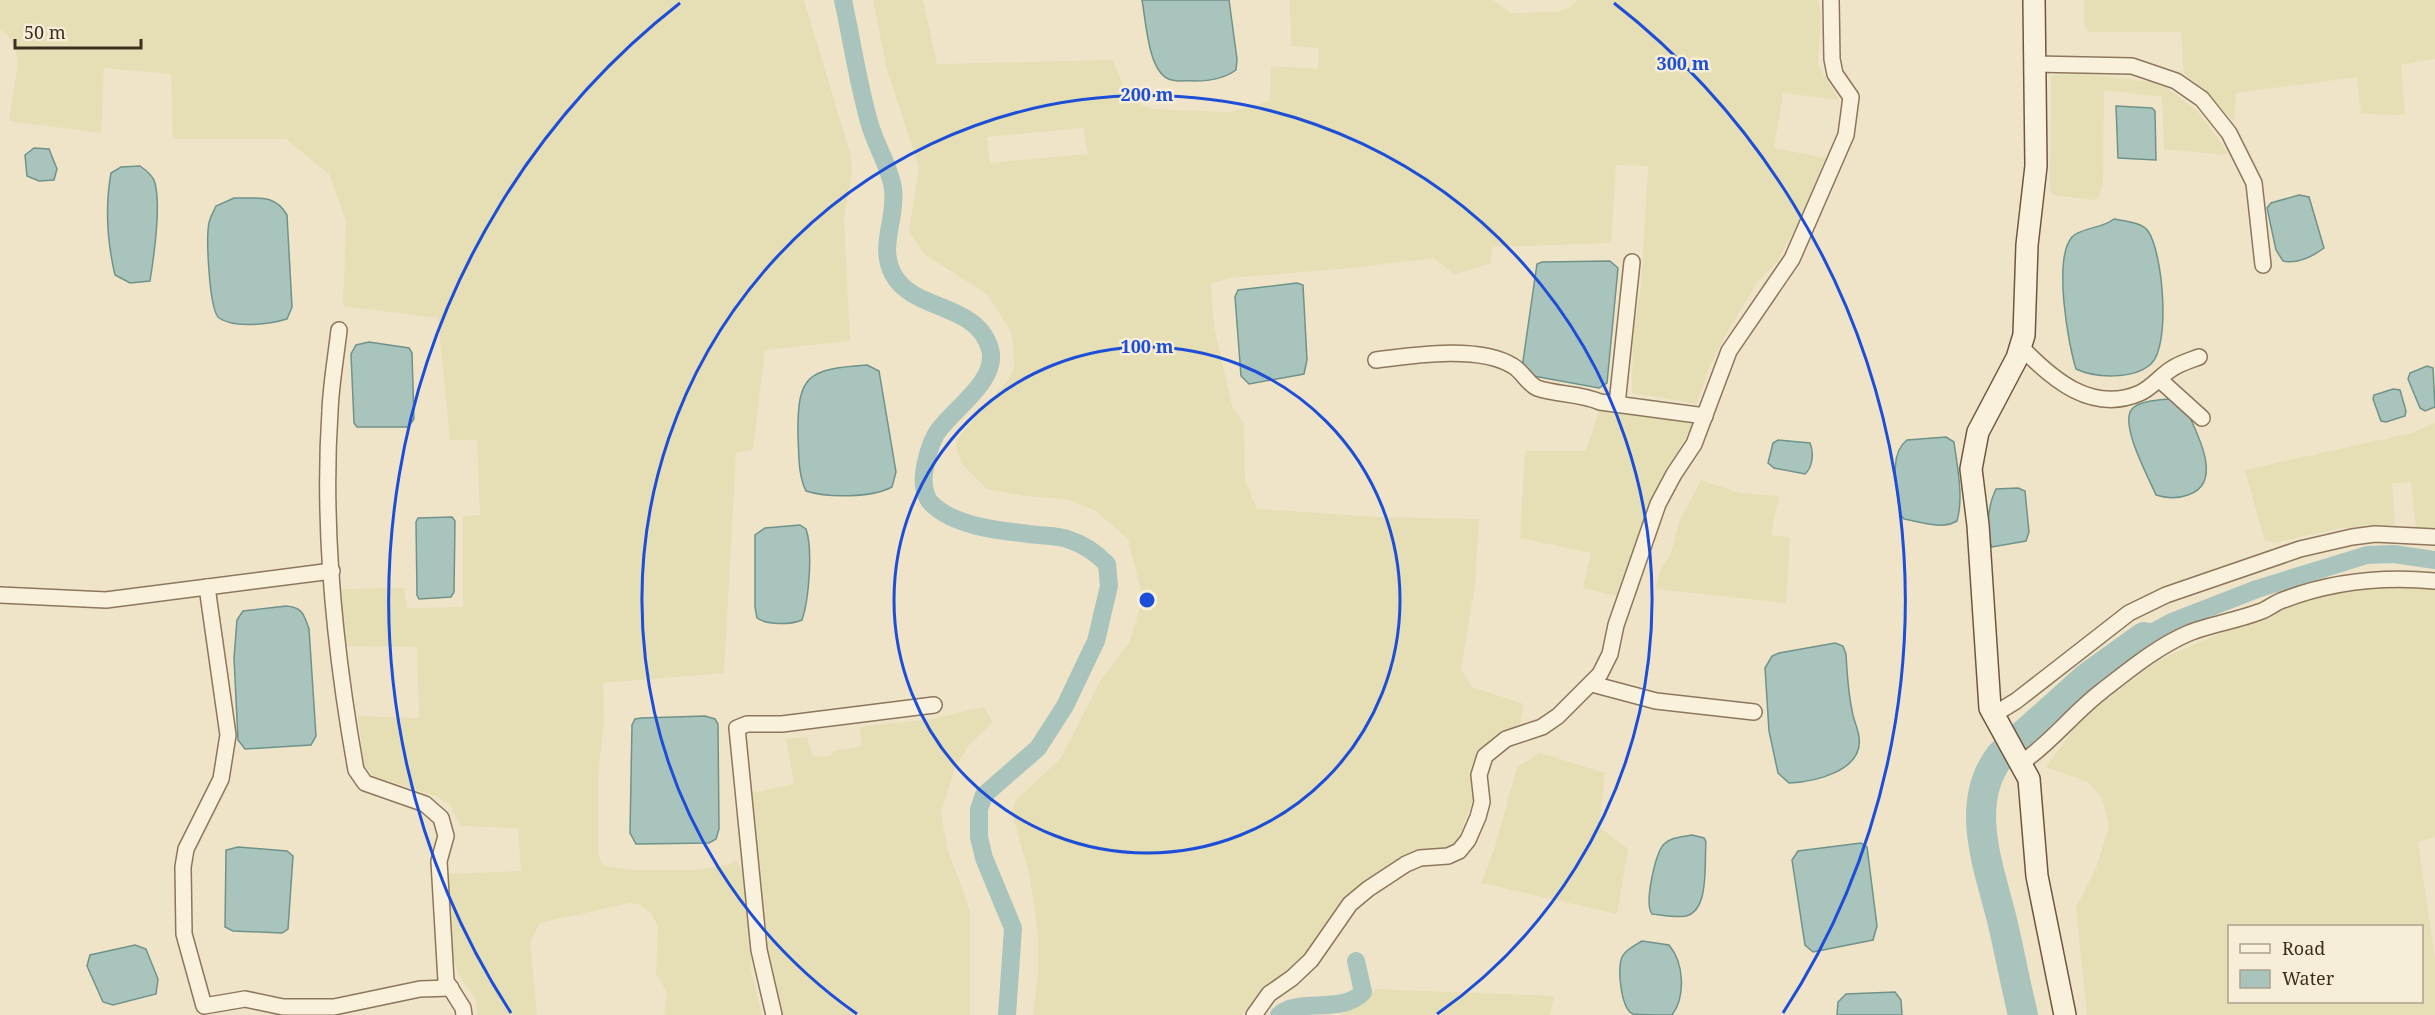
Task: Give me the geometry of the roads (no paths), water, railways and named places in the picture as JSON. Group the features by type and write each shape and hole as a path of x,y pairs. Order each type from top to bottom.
{"street":[{"path":"1254,1015 1269,994 1292,978 1311,960 1350,904 1368,889 1406,864 1420,858 1448,856 1459,851 1468,840 1478,817 1482,802 1479,775 1485,756 1506,739 1542,727 1558,716 1592,684 1606,665 1616,625 1658,504 1694,444 1729,351 1792,259 1846,135 1851,97 1835,74 1832,59 1830,0"},
{"path":"2034,0 2036,166 2027,245 2025,327 2022,348 1978,432 1971,457 1995,719 2029,779 2037,876 2066,1015"},
{"path":"2035,64 2132,66 2176,81 2202,99 2229,133 2254,183 2263,265"},
{"path":"1617,404 1632,262"},
{"path":"339,330 330,411 332,571 340,674 356,770 365,783 425,804 441,818 446,836 440,861 446,981 463,1008 464,1015"},
{"path":"2022,348 2049,376 2072,390 2091,397 2118,399 2140,393 2173,368 2199,357"},
{"path":"1376,360 1448,354 1483,355 1512,365 1535,387 1584,395 1617,404 1705,416"},
{"path":"2160,380 2202,418"},
{"path":"1995,719 2129,613 2166,595 2300,549 2352,537 2375,534 2435,537"},
{"path":"0,595 106,600 332,571"},
{"path":"2019,760 2037,752 2075,711 2104,689 2168,644 2191,632 2223,625 2262,612 2281,601 2329,587 2384,578 2435,581"},
{"path":"207,587 228,735 221,779 186,849 183,867 184,934 204,1006 245,999 283,1007 334,1006 420,989 451,988"},
{"path":"1592,684 1656,701 1754,712"},
{"path":"774,1015 759,950 737,728 747,724 783,724 934,705"}],"water":[{"path":"1142,0 1229,0 1237,59 1236,70 1206,81 1175,81 1164,76 1153,58"},
{"path":"2116,106 2152,108 2155,111 2156,160 2118,158"},
{"path":"34,148 49,149 57,169 54,180 39,181 27,176 25,155"},
{"path":"140,166 151,175 155,183 156,232 150,281 130,283 115,275 110,250 108,198 111,173 121,167"},
{"path":"2299,195 2309,197 2324,248 2305,259 2294,262 2283,261 2276,250 2267,208 2271,203"},
{"path":"234,198 271,200 287,215 292,307 287,319 262,324 234,324 219,318 216,312 209,273 209,223 216,206"},
{"path":"2114,219 2137,224 2148,231 2158,258 2163,319 2157,354 2151,364 2134,373 2103,376 2076,369 2066,322 2063,263 2066,248 2072,237 2081,231 2104,225"},
{"path":"1610,261 1618,268 1607,383 1599,388 1528,375 1523,361 1537,264"},
{"path":"1297,283 1303,285 1307,360 1304,374 1249,384 1241,376 1235,297 1238,290"},
{"path":"369,342 409,348 412,353 414,419 408,427 357,427 354,423 351,354 356,345"},
{"path":"867,365 879,371 896,472 892,487 883,491 849,496 806,491 800,472 798,436 800,400 804,388 810,379 819,373 831,369"},
{"path":"2427,366 2433,368 2435,407 2425,411 2420,408 2408,379 2410,373"},
{"path":"2393,389 2400,390 2406,411 2405,416 2386,422 2381,421 2373,399 2374,395"},
{"path":"2169,399 2184,405 2200,441 2206,468 2205,479 2199,489 2176,498 2156,495 2136,451 2129,426 2129,416 2135,406 2149,401"},
{"path":"1946,437 1954,442 1958,471 1960,501 1957,521 1938,525 1904,519 1900,514 1895,474 1897,455 1901,447 1907,440"},
{"path":"1778,440 1810,443 1812,459 1805,474 1774,468 1768,463 1773,443"},
{"path":"2018,488 2025,491 2029,532 2026,541 1992,547 1988,534 1988,518 1996,489"},
{"path":"452,517 455,521 454,592 451,597 419,599 417,595 416,522 418,518"},
{"path":"800,525 806,529 810,561 807,600 802,620 779,624 761,620 757,618 755,607 755,535 765,528"},
{"path":"286,606 302,612 309,629 316,736 311,745 245,749 238,740 234,658 237,620 243,611"},
{"path":"1835,643 1843,646 1846,654 1850,696 1859,737 1858,749 1854,758 1846,766 1835,772 1811,780 1789,783 1778,773 1769,731 1765,668 1772,656 1779,653"},
{"path":"705,716 715,719 718,724 719,829 716,839 709,843 636,844 630,833 632,725 635,719"},
{"path":"1692,835 1704,838 1706,842 1704,884 1699,905 1694,912 1686,916 1652,914 1649,900 1650,890 1654,868 1661,849 1670,840"},
{"path":"1861,843 1867,847 1877,926 1873,940 1813,952 1805,945 1792,860 1798,851"},
{"path":"238,847 287,851 293,856 288,929 282,933 233,931 225,927 226,850"},
{"path":"1642,941 1669,945 1678,961 1681,980 1680,999 1672,1015 1633,1014 1629,1011 1623,998 1620,981 1622,957 1626,951"},
{"path":"135,945 146,949 158,979 156,994 113,1005 103,1002 87,966 90,955"},
{"path":"1895,992 1901,1000 1902,1015 1837,1015 1838,1002 1846,994"}],"waterway":[{"path":"843,0 866,110 893,189 893,211 887,242 887,253 893,274 902,286 915,295 972,323 983,334 990,349 991,361 981,384 943,425 931,444 924,473 927,497 931,503 953,518 996,530 1066,539 1085,547 1107,564 1109,586 1096,641 1065,706 1038,748 984,795 979,809 979,837 984,858 1013,928 1007,1015"},
{"path":"2144,637 2172,622 2257,589 2367,555 2394,554 2435,560"},
{"path":"2023,1015 1982,834 1983,794 1989,774 2000,756 2087,678 2144,637"},
{"path":"1279,1015 1297,1007 1332,1005 1354,999 1363,992 1356,961"}]}
